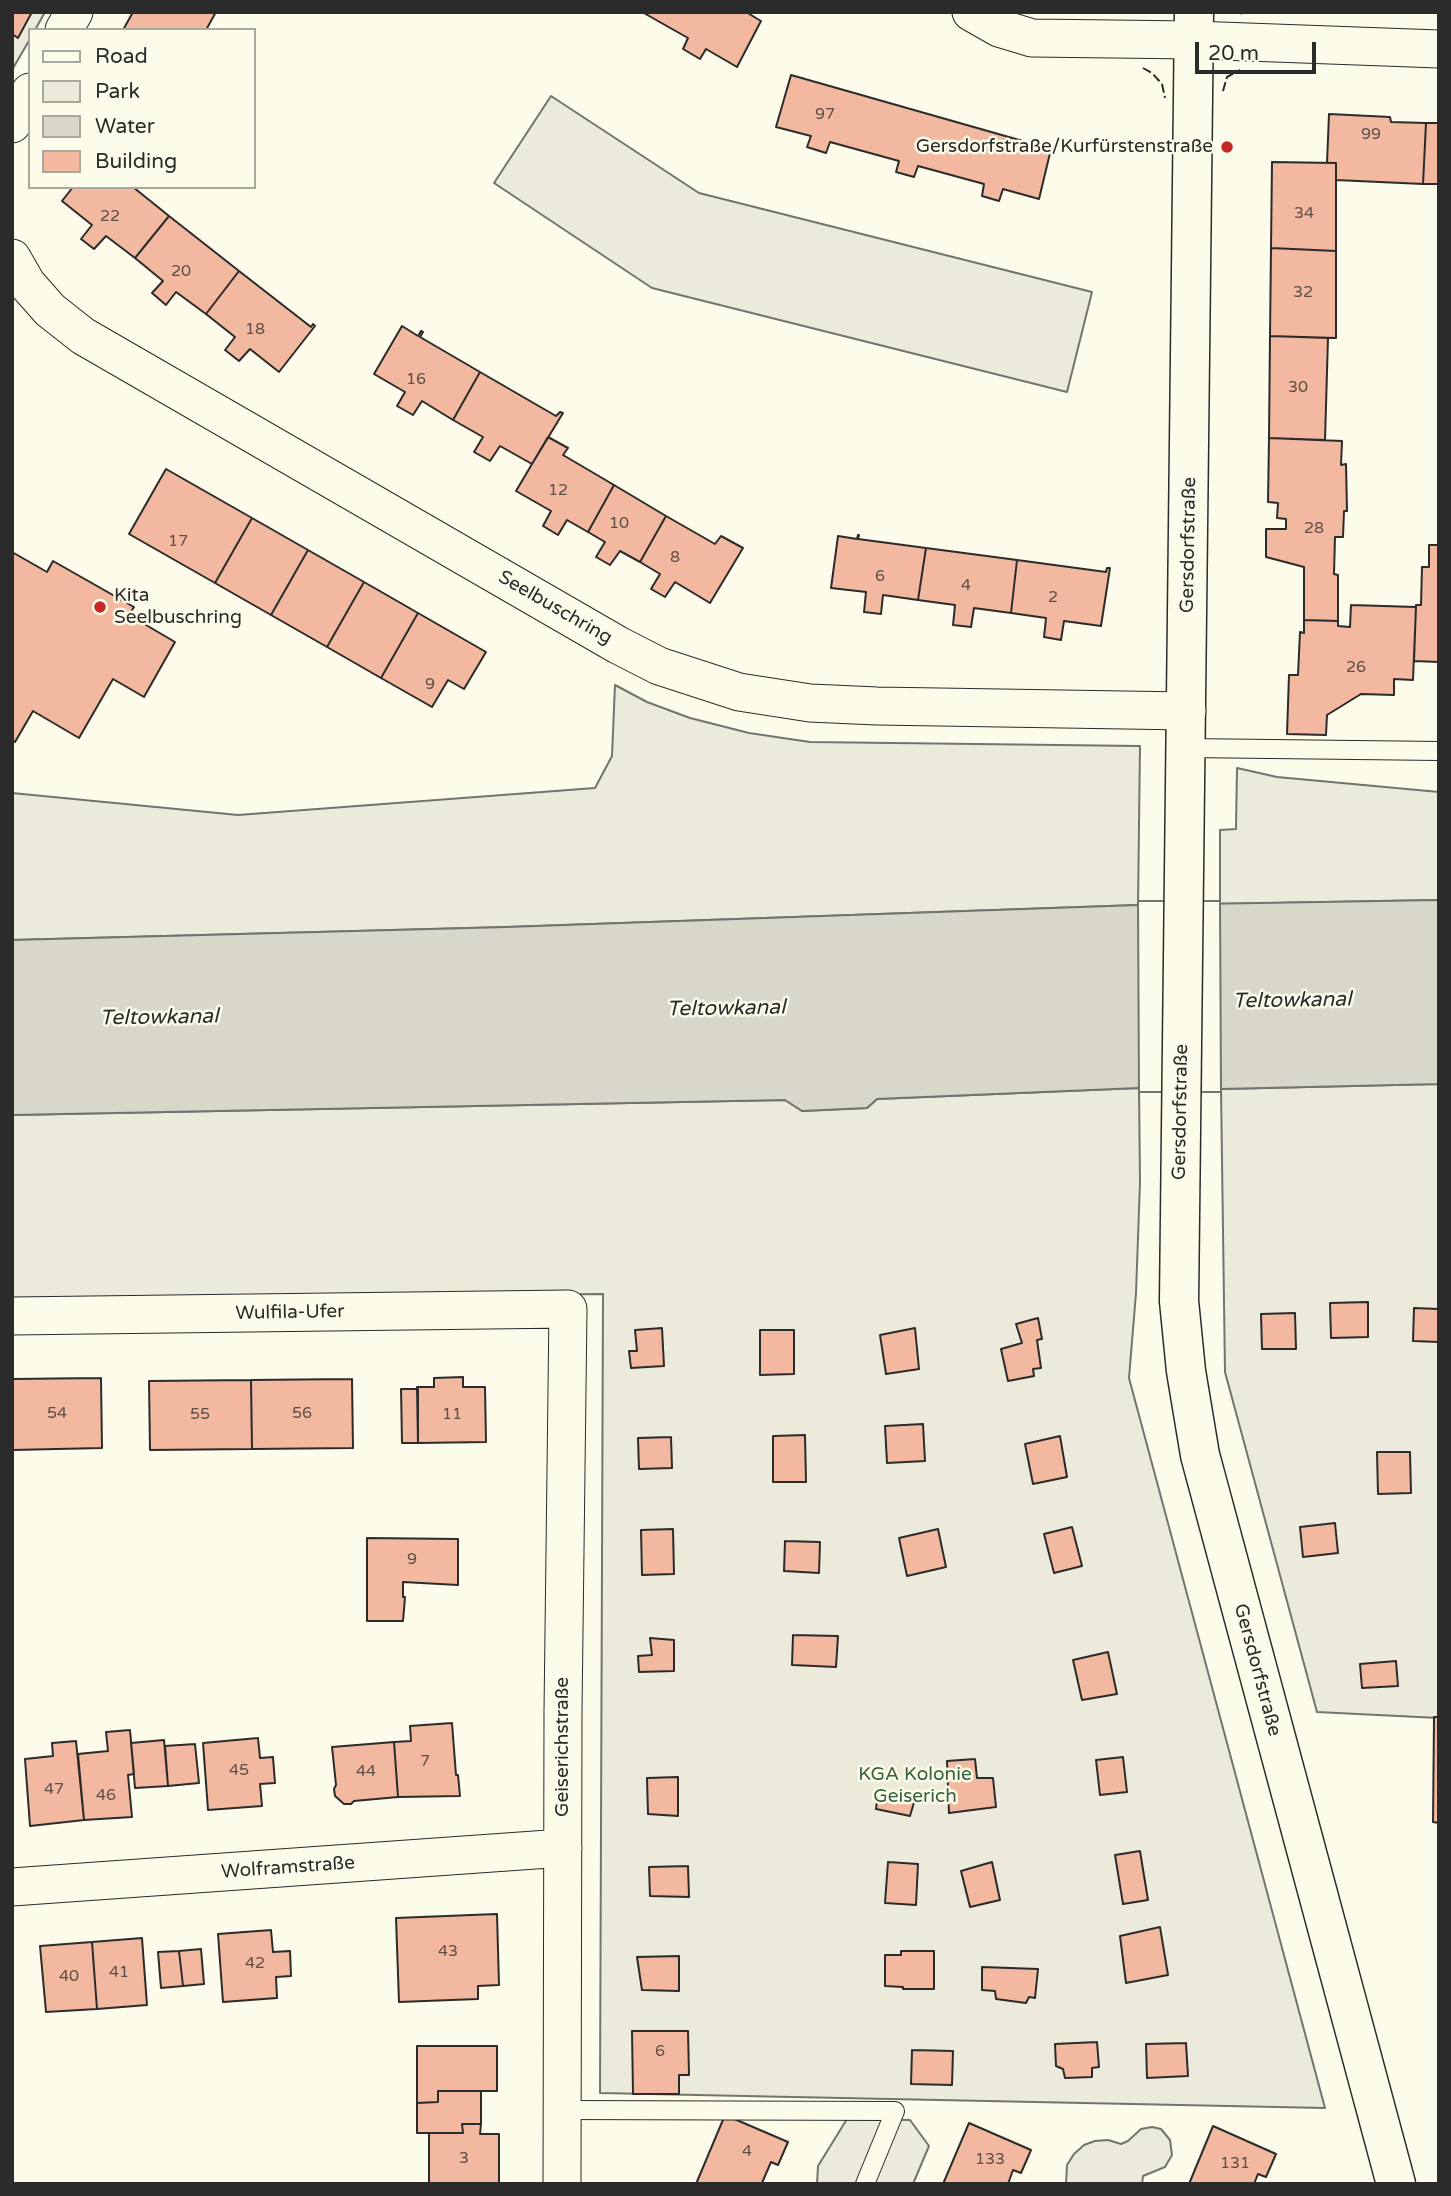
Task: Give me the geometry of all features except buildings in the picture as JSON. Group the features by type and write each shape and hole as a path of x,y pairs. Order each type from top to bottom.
{"street":[{"path":"65,28 74,12"},
{"path":"971,12 999,28 1032,38 1194,26 1439,49"},
{"name":"Gersdorfstraße","path":"1194,26 1179,1301 1186,1371 1200,1455 1396,2184"},
{"path":"12,124 28,96"},
{"name":"Seelbuschring","path":"12,258 27,284 50,310 83,336 618,645 659,666 739,692 810,703 1187,711"},
{"name":"Wulfila-Ufer","path":"12,1316 568,1309"},
{"name":"Geiserichstraße","path":"562,2184 568,1309"},
{"name":"Wolframstraße","path":"12,1887 563,1848"}],"lane":[{"path":"1187,748 1439,751"},
{"path":"562,2110 895,2111 865,2184"}],"green space":[{"path":"12,12 45,12 36,28 28,28 28,42 12,70"},
{"path":"615,685 647,702 690,718 749,733 810,742 1140,746 1138,905 507,927 12,940 12,793 238,815 595,788 612,756"},
{"path":"1237,768 1277,777 1439,792 1439,900 1220,904 1220,830 1236,829"},
{"path":"1439,1084 1439,1718 1317,1712 1225,1372 1221,1089"},
{"name":"KGA Kolonie Geiserich","path":"1139,1088 1140,1182 1136,1293 1129,1378 1325,2108 600,2093 603,1294 12,1300 12,1115 785,1100 802,1111 867,1108 877,1099"},
{"path":"1141,2129 1161,2129 1170,2140 1172,2155 1165,2167 1143,2176 1142,2184 1066,2184 1067,2165 1084,2145 1108,2140 1121,2144"}],"shaded area":[{"path":"551,96 699,193 1092,292 1067,392 652,288 494,183"},
{"path":"847,2119 910,2120 929,2146 913,2184 817,2184 818,2166"}],"water":[{"name":"Teltowkanal","path":"1439,900 1439,1084 1139,1088 877,1099 867,1108 802,1111 785,1100 12,1115 12,940 507,927 1138,905"}],"pier":[{"path":"1138,901 1220,901 1221,1092 1139,1092"}],"fence":[{"path":"1143,68 1162,84 1165,98"},
{"path":"1223,91 1227,77 1240,70"}],"place":[{"name":"Gersdorfstraße/Kurfürstenstraße","path":"1227,147"},
{"name":"Kita Seelbuschring","path":"100,607"}]}
